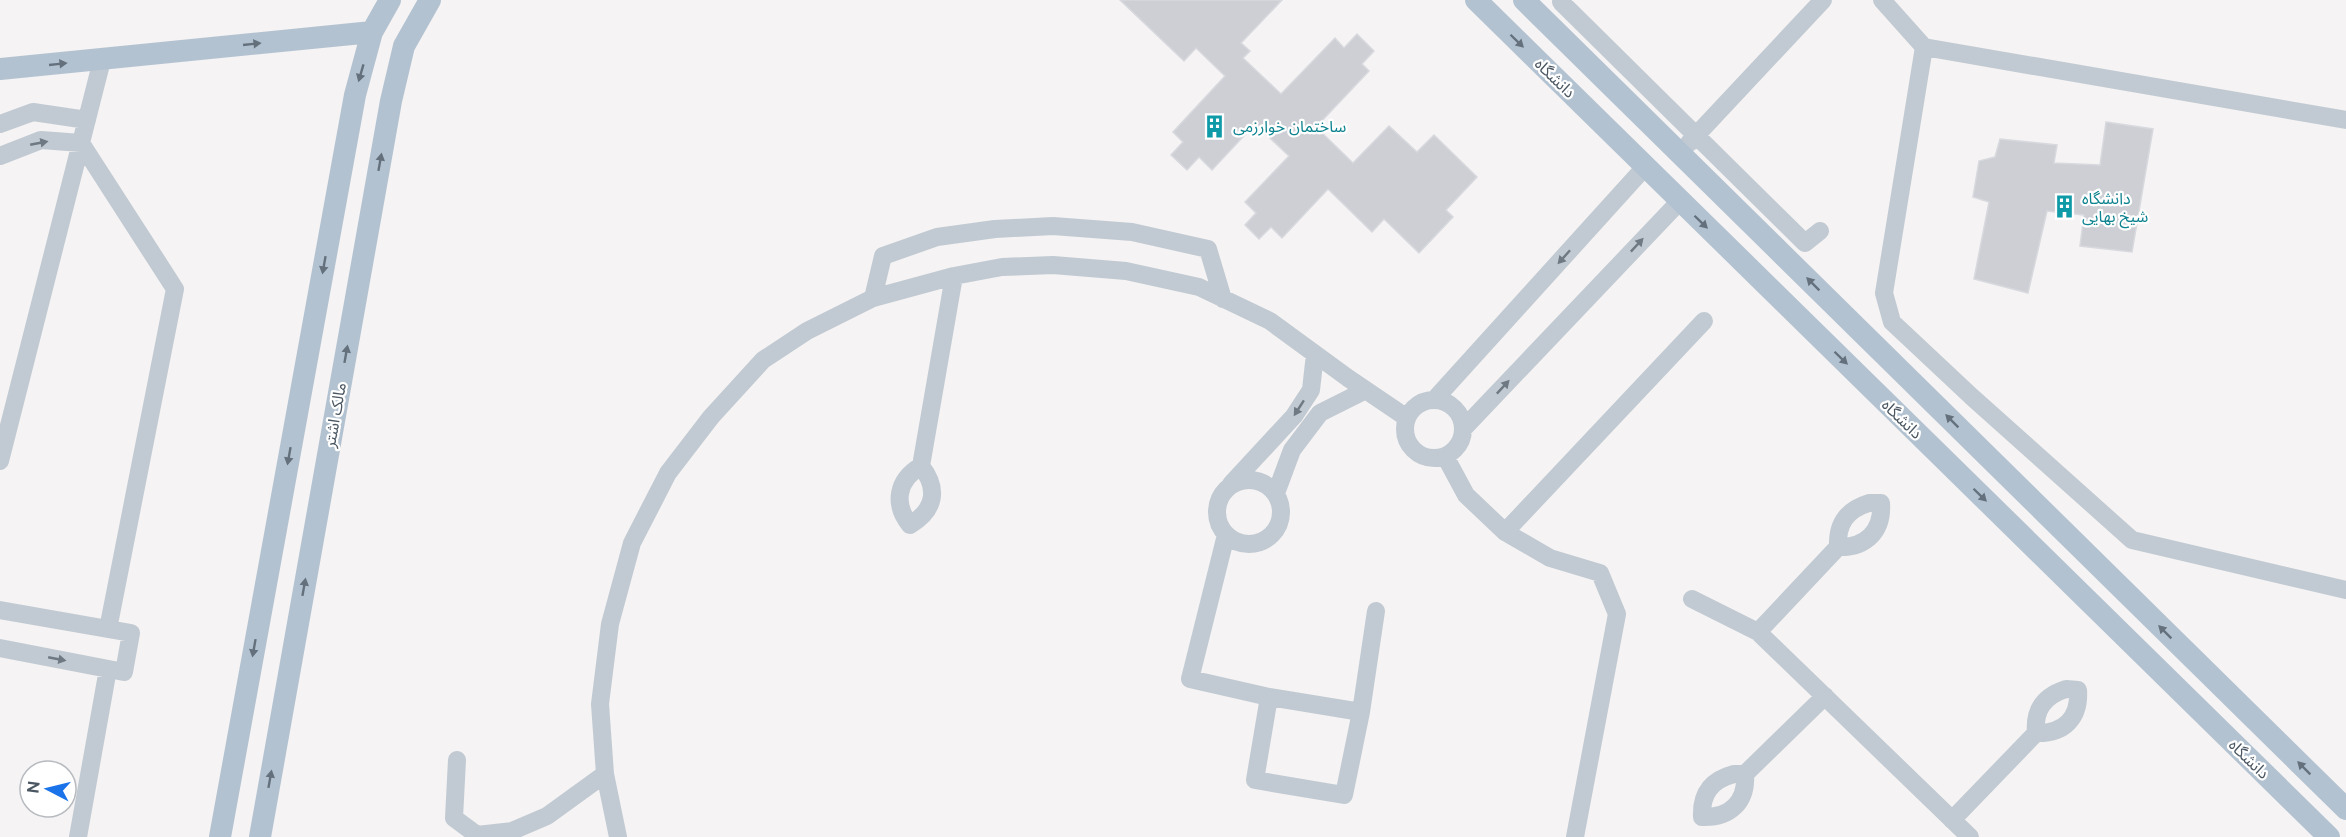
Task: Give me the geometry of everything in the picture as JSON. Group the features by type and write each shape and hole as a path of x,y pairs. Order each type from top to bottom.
{"main road":[{"path":"220,837 355,95 372,32 390,0"},
{"name":"مالک اشتر","path":"260,837 391,101 404,46 430,0"},
{"name":"دانشگاه","path":"1476,0 2329,837"},
{"name":"دانشگاه","path":"1524,0 2346,809"},
{"path":"0,69 372,32"}],"street":[{"path":"1563,0 1561,2 1805,243 1820,231"},
{"path":"1679,153 1823,0"},
{"path":"1882,0 1924,48 2346,120"},
{"path":"1924,48 1884,293 1892,322 1972,398 2132,540 2346,590"},
{"path":"0,461 100,68"},
{"path":"0,124 33,112 87,120"},
{"path":"0,156 41,140 81,143"},
{"path":"81,143 175,289 108,629"},
{"path":"1434,400 1645,167"},
{"path":"1463,429 1680,201"},
{"path":"873,298 883,256 937,237 995,229 1053,226 1132,232 1208,249 1223,299"},
{"path":"618,837 605,774 600,704 610,624 632,543 668,473 711,417 763,360 807,331 873,298 954,276 1002,267 1053,265 1126,271 1199,287 1270,321 1407,418"},
{"path":"921,466 954,276"},
{"path":"1505,532 1704,321"},
{"path":"1228,487 1248,479 1268,485 1276,493 1282,513 1274,533 1266,540 1256,544 1245,544 1226,535 1217,516 1217,505 1221,495 1228,487 1294,416 1311,390 1315,354"},
{"path":"1276,493 1292,450 1320,413 1366,390"},
{"path":"1434,400 1446,402 1455,409 1461,418 1463,429 1461,441 1455,450 1445,456 1434,458 1423,456 1414,450 1407,440 1405,429 1407,418 1414,408 1423,402 1434,400"},
{"path":"1445,456 1466,495 1505,532 1550,558 1600,573 1617,614 1575,837"},
{"path":"1226,535 1190,679 1361,712"},
{"path":"1758,632 1838,547"},
{"path":"1692,599 1758,632 1970,837"},
{"path":"0,610 131,633 124,672 0,648"},
{"path":"1269,696 1255,780 1344,795 1361,712 1376,611"},
{"path":"78,837 108,669"},
{"path":"1745,774 1825,696"},
{"path":"1952,820 2036,733"},
{"path":"457,760 454,818 477,835 512,831 547,816 605,774"}],"building":[{"name":"ساختمان خوارزمی","path":"1120,0 1282,0 1241,43 1250,51 1243,58 1281,94 1335,38 1344,48 1357,34 1374,51 1362,64 1369,71 1316,127 1353,163 1389,126 1417,152 1434,135 1477,177 1446,210 1453,217 1419,253 1384,219 1372,232 1328,189 1282,238 1271,227 1259,239 1245,225 1256,213 1245,202 1289,156 1255,124 1212,170 1199,157 1187,170 1171,155 1183,142 1173,132 1225,76 1196,48 1184,61"},
{"name":"دانشگاه شیخ بهایی","path":"2106,122 2153,129 2132,252 2080,246 2084,215 2047,211 2028,293 1974,279 1989,202 1973,197 1979,161 1995,157 2000,139 2057,145 2054,163 2100,165"}],"place":[{"name":"ساختمان خوارزمی","path":"1215,126"},
{"name":"دانشگاه شیخ بهایی","path":"2064,207"}]}
